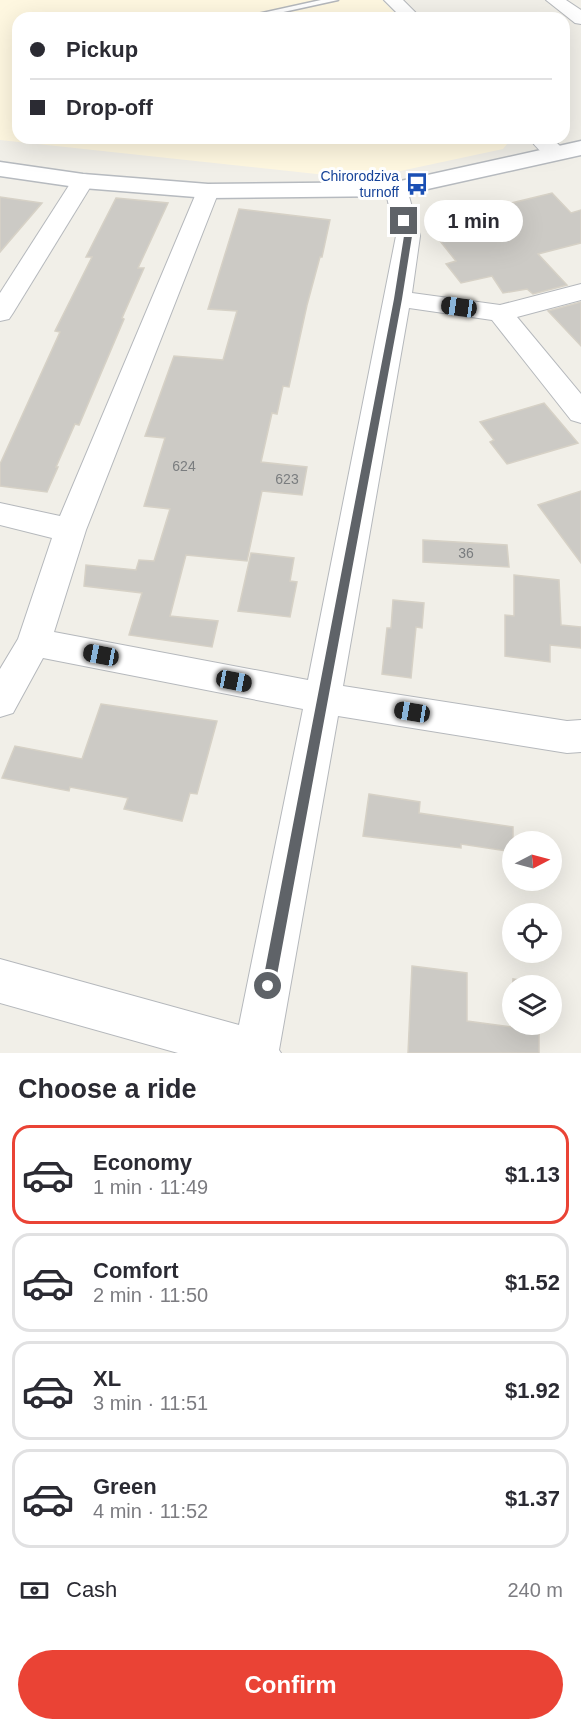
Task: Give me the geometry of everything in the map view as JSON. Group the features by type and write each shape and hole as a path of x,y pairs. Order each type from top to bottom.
{"street":[{"path":"393,0 406,12"},
{"path":"555,0 581,20"},
{"path":"0,169 83,181 208,191 396,189 548,145 581,148"},
{"path":"0,313 83,181"},
{"path":"0,981 257,1053 398,299 408,236 396,189"},
{"path":"0,702 34,642 70,530 208,191"},
{"path":"398,299 500,313 581,292"},
{"path":"500,313 581,413"},
{"path":"0,514 70,530"},
{"path":"34,642 323,698 567,737 581,736"}],"lane":[{"path":"273,12 334,0"}],"shaded area":[{"path":"0,0 382,0 394,12 12,12 12,141 0,140"},
{"path":"37,144 507,144 503,149 363,179"}],"building":[{"path":"552,193 571,213 581,210 581,243 538,254 567,285 533,294 527,289 503,293 492,276 461,283 446,264 456,261 436,236 457,232 447,219"},
{"path":"0,197 42,203 0,252"},
{"path":"116,198 168,203 138,268 144,268 122,318 124,319 79,425 75,424 47,492 0,486 0,464 60,332 55,331 92,257 86,257"},
{"path":"239,209 330,220 322,257 320,257 307,305 289,387 283,386 277,414 272,413 261,462 307,467 302,495 262,491 247,561 186,555 170,616 218,621 212,647 129,635 142,593 84,586 86,565 136,570 139,560 154,561 170,509 144,506 165,438 145,436 174,356 223,360 237,311 208,309"},
{"path":"581,302 581,346 548,311"},
{"path":"544,403 578,443 507,464 490,442 494,440 480,422"},
{"path":"581,491 581,563 538,505"},
{"path":"423,540 507,545 509,567 423,562"},
{"path":"251,553 294,558 290,581 297,582 290,617 238,611"},
{"path":"514,575 559,580 561,625 581,627 581,648 550,645 550,662 505,656 505,615 514,616"},
{"path":"393,600 424,603 422,628 416,627 411,678 382,674 387,628 391,628"},
{"path":"101,704 217,721 197,794 190,793 182,821 124,809 128,798 70,787 69,791 2,778 15,746 82,759"},
{"path":"369,794 420,802 419,813 513,827 513,831 502,831 502,850 461,844 461,848 363,836"},
{"path":"412,966 467,973 467,1021 502,1026 502,1035 539,1035 539,1053 408,1053"}],"place":[{"name":"Chirorodziva turnoff","path":"417,184"}],"route":[{"path":"268,986 398,299 408,236 404,221"}]}
